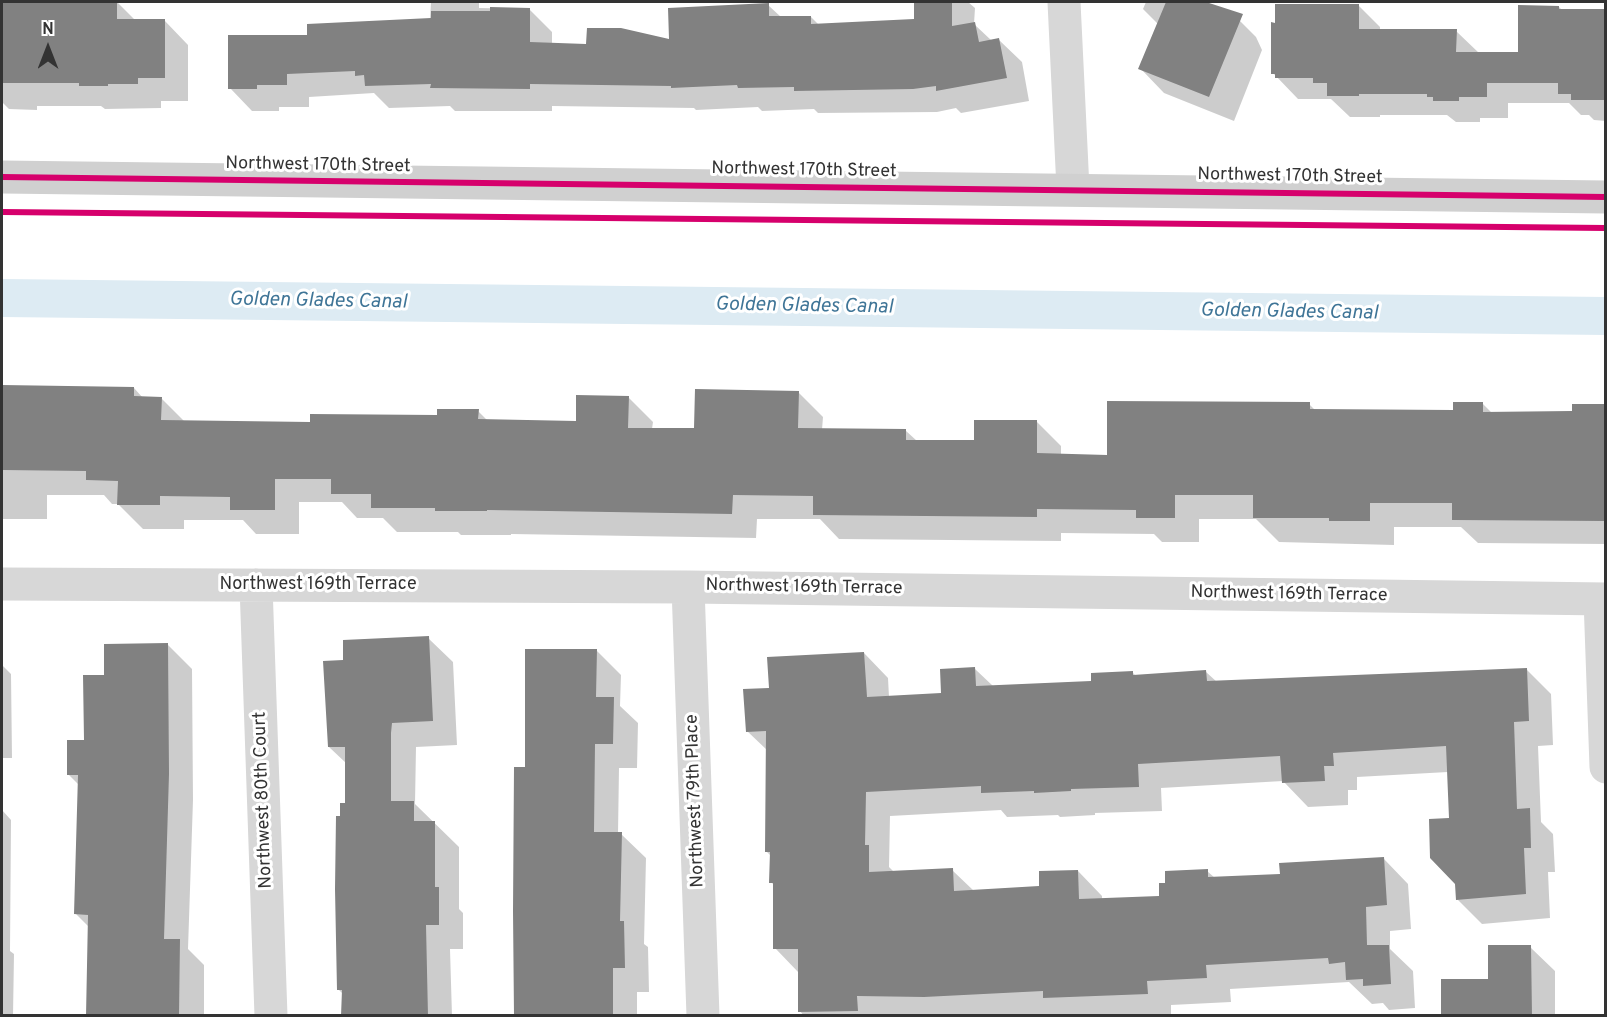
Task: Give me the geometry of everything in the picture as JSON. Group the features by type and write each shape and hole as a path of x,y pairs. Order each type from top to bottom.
{"street":[{"path":"1064,2 1073,189"},
{"name":"Northwest 170th Street","path":"2,177 1605,197"},
{"name":"Northwest 169th Terrace","path":"2,584 688,587 1603,599"},
{"name":"Northwest 80th Court","path":"256,585 271,1016"},
{"name":"Northwest 79th Place","path":"688,587 704,1016"},
{"path":"1603,599 1605,767"}],"building":[{"path":"2,2 117,2 117,19 165,19 165,78 138,78 138,84 108,84 108,86 79,86 79,83 2,83"},
{"path":"914,2 952,2 952,26 975,22 979,42 999,38 1007,78 936,91 936,86 913,89 794,91 794,87 738,88 737,85 671,88 671,86 530,84 530,89 430,88 431,84 365,86 364,75 355,76 355,71 287,74 287,85 257,85 257,89 228,89 228,35 307,35 307,24 431,18 431,11 490,11 490,7 530,8 530,42 586,44 587,28 621,28 669,39 668,8 769,3 769,16 811,16 811,24 914,19"},
{"path":"1166,2 1206,2 1243,14 1209,97 1138,69"},
{"path":"1275,4 1359,4 1359,29 1457,29 1456,52 1518,52 1518,5 1559,6 1559,9 1605,9 1605,100 1571,100 1571,94 1558,94 1558,83 1487,83 1487,97 1459,97 1459,101 1433,101 1433,97 1427,97 1427,94 1327,96 1327,83 1313,83 1313,78 1275,78 1275,74 1271,74 1271,22 1275,23"},
{"path":"2,385 134,387 134,396 162,397 161,420 310,422 310,414 437,415 437,409 479,409 478,419 576,421 576,395 629,396 628,428 694,428 695,389 799,391 798,428 906,429 906,440 974,440 974,420 1037,420 1037,453 1107,455 1107,401 1310,402 1310,409 1453,410 1453,402 1483,402 1483,412 1572,411 1572,404 1605,404 1605,521 1452,520 1452,503 1370,503 1370,521 1329,521 1329,518 1253,518 1253,495 1175,495 1175,518 1136,518 1136,510 1037,509 1037,517 813,515 813,496 733,495 732,514 435,511 435,508 371,508 371,494 331,494 331,479 275,479 275,510 230,510 230,497 160,496 160,505 117,505 118,481 86,480 86,471 2,470"},
{"path":"429,636 433,721 392,723 391,733 391,801 414,801 414,821 435,821 435,887 439,887 439,925 426,925 428,1016 341,1016 342,990 337,990 336,816 340,816 340,803 345,803 345,747 328,747 323,661 343,660 343,640"},
{"path":"168,643 169,774 164,939 180,939 179,1016 86,1016 88,915 74,914 78,775 67,775 67,740 84,740 83,675 104,675 104,644"},
{"path":"525,649 597,649 596,697 614,697 613,744 595,744 594,832 622,832 620,921 624,921 625,968 613,968 613,1016 514,1016 514,767 525,767"},
{"path":"864,652 867,697 941,693 940,669 975,667 976,686 1091,681 1091,673 1133,671 1133,675 1206,670 1207,681 1527,668 1529,721 1514,722 1517,809 1530,808 1531,848 1524,848 1526,894 1456,900 1455,884 1430,858 1429,819 1449,818 1446,746 1333,753 1334,766 1324,766 1325,781 1282,783 1280,756 1138,764 1139,787 1071,789 1071,791 1034,793 1034,791 981,793 981,786 866,792 865,845 869,845 869,872 953,868 954,891 1039,886 1039,871 1078,870 1079,899 1159,896 1159,883 1165,883 1165,871 1208,869 1208,877 1280,874 1279,863 1384,857 1387,905 1366,907 1367,945 1389,945 1391,984 1363,986 1363,979 1346,980 1345,962 1329,964 1328,958 1206,965 1207,978 1147,981 1148,994 1043,998 1043,991 924,997 857,996 858,1011 798,1012 798,949 773,949 773,883 769,883 770,852 765,852 766,731 746,732 743,689 769,688 767,657"},
{"path":"1488,945 1531,945 1532,1016 1441,1016 1441,979 1488,979"}],"waterway":[{"name":"Golden Glades Canal","path":"2,298 1606,316"}],"cycle path":[{"path":"2,177 1606,197"},
{"path":"2,212 1606,228"}]}
